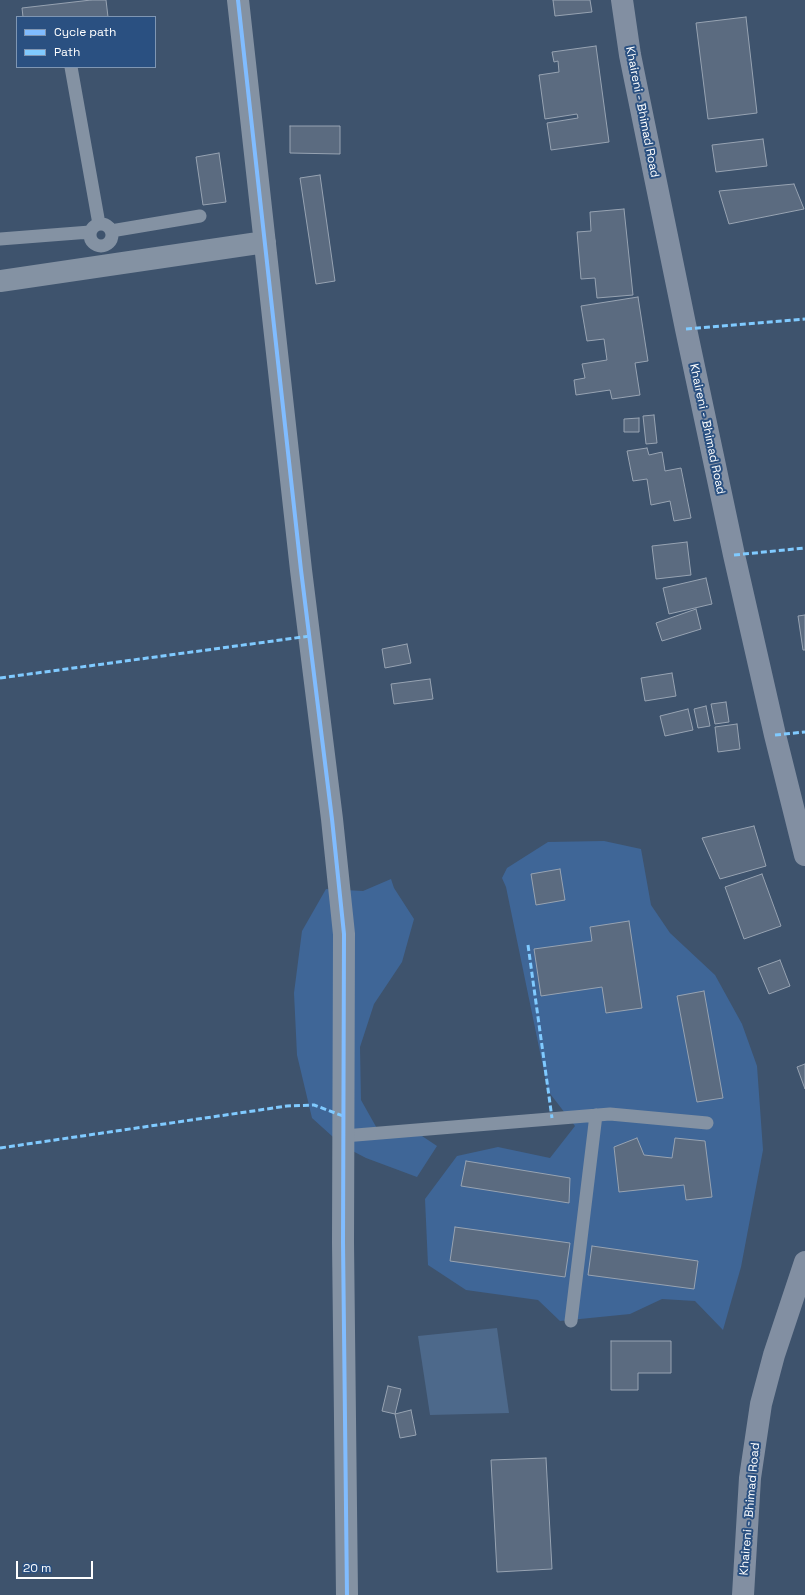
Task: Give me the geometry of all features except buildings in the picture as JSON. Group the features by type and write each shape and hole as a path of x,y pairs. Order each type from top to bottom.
{"main road":[{"name":"Khaireni - Bhimad Road","path":"622,0 630,54 689,345 775,735 805,855"},
{"name":"Khaireni - Bhimad Road","path":"744,1595 750,1478 761,1404 774,1356 805,1262"}],"street":[{"path":"238,0 302,577 332,819 344,934 343,1242 348,1595"},
{"path":"0,281 106,255 265,242"}],"lane":[{"path":"71,68 94,228 89,236 92,243 100,246 106,255"},
{"path":"111,231 200,216"},
{"path":"0,239 107,226 111,231 106,255"},
{"path":"344,1136 610,1114 707,1123"},
{"path":"571,1321 596,1115"}],"shaded area":[{"path":"604,841 641,849 651,905 670,933 715,975 742,1024 757,1066 763,1150 741,1267 723,1330 695,1301 662,1299 630,1314 560,1321 538,1300 466,1290 428,1265 425,1199 457,1156 498,1147 550,1158 575,1126 548,1091 506,887 502,878 507,868 548,842"},
{"path":"391,879 394,888 414,919 402,962 374,1004 360,1047 361,1100 379,1132 413,1130 437,1146 417,1177 366,1158 343,1146 312,1118 297,1055 294,993 302,931 326,889 363,891"},
{"path":"497,1328 509,1413 430,1415 418,1336"}],"marked path":[{"path":"686,329 805,319"},
{"path":"734,555 805,548"},
{"path":"0,678 310,636"},
{"path":"775,735 805,732"},
{"path":"528,945 552,1118"},
{"path":"0,1148 287,1106 314,1105 343,1116"}],"cycle path":[{"path":"238,0 301,570 332,819 344,934 343,1242 347,1595"}]}
